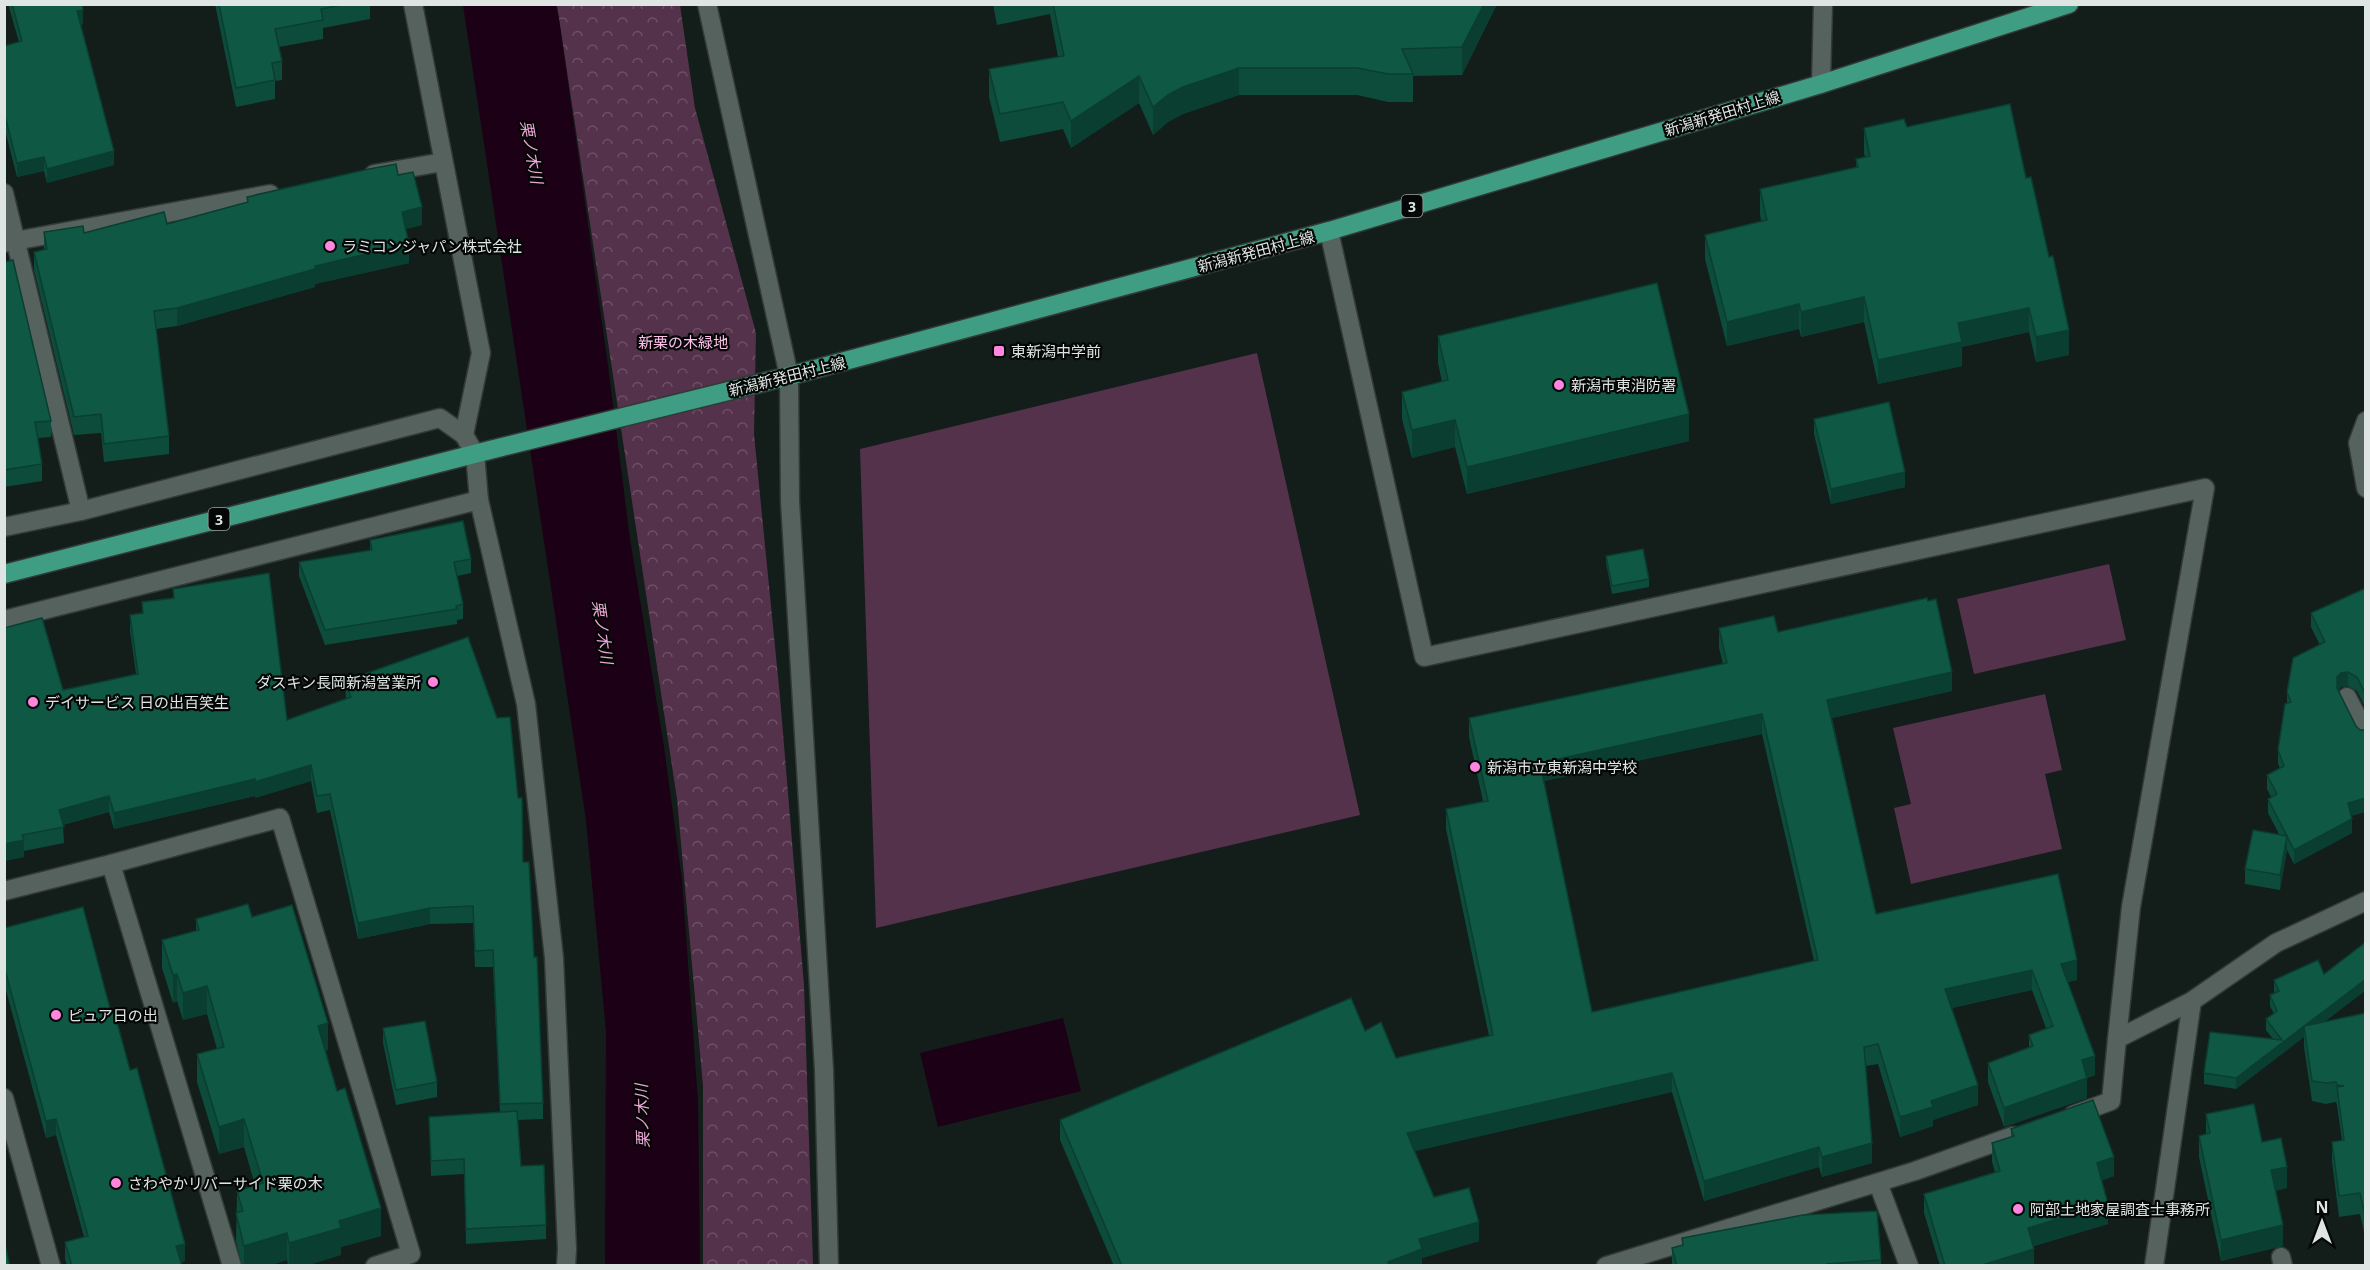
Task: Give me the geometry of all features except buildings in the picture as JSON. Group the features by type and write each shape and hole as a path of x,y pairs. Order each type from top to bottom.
{"main road":[{"name":"新潟新発田村上線","path":"4,574 789,376 1329,231 1821,84 2066,5"}],"street":[{"path":"412,4 481,353 464,435"},
{"path":"707,4 789,376 790,501 824,1070 829,1266"},
{"path":"1821,84 1822,4"},
{"path":"362,177 442,162"},
{"path":"9,242 292,189"},
{"path":"4,193 9,242 81,511"},
{"path":"1329,231 1424,657 2205,488 2131,907 2111,1101 2057,1120"},
{"path":"4,527 81,511 441,418 482,452 479,500 526,704 554,958 566,1266"},
{"path":"2364,476 2358,443 2366,421"},
{"path":"4,620 479,500"},
{"path":"2347,697 2366,734"},
{"path":"4,891 280,818 411,1254 375,1266"},
{"path":"111,864 232,1266"},
{"path":"2116,1039 2192,1001 2276,943 2366,901"},
{"path":"2154,1266 2192,1001"},
{"path":"4,1098 51,1266"},
{"path":"1606,1266 1878,1183 2024,1132"},
{"path":"1878,1183 1910,1266"}],"green space":[{"name":"新栗の木緑地","path":"557,5 680,5 695,108 756,333 754,434 780,697 804,985 813,1265 703,1265 703,1086 677,799"},
{"path":"1257,353 1360,815 876,928 860,449"},
{"path":"2109,564 2126,640 1974,674 1957,599"},
{"path":"2045,694 2062,770 2045,774 2062,849 1911,884 1894,808 1911,804 1893,728"}],"water":[{"name":"栗ノ木川","path":"463,5 556,5 559,19 630,539 664,747 682,880 698,1102 700,1265 605,1265 606,1031 586,820"},
{"path":"1063,1018 1081,1091 938,1127 920,1053"}],"place":[{"name":"ラミコンジャパン株式会社","path":"330,246"},
{"name":"東新潟中学前","path":"999,351"},
{"name":"新潟市東消防署","path":"1559,385"},
{"name":"ダスキン長岡新潟営業所","path":"433,682"},
{"name":"デイサービス 日の出百笑生","path":"33,702"},
{"name":"新潟市立東新潟中学校","path":"1475,767"},
{"name":"ピュア日の出","path":"56,1015"},
{"name":"さわやかリバーサイド栗の木","path":"116,1183"},
{"name":"阿部土地家屋調査士事務所","path":"2018,1209"}]}
